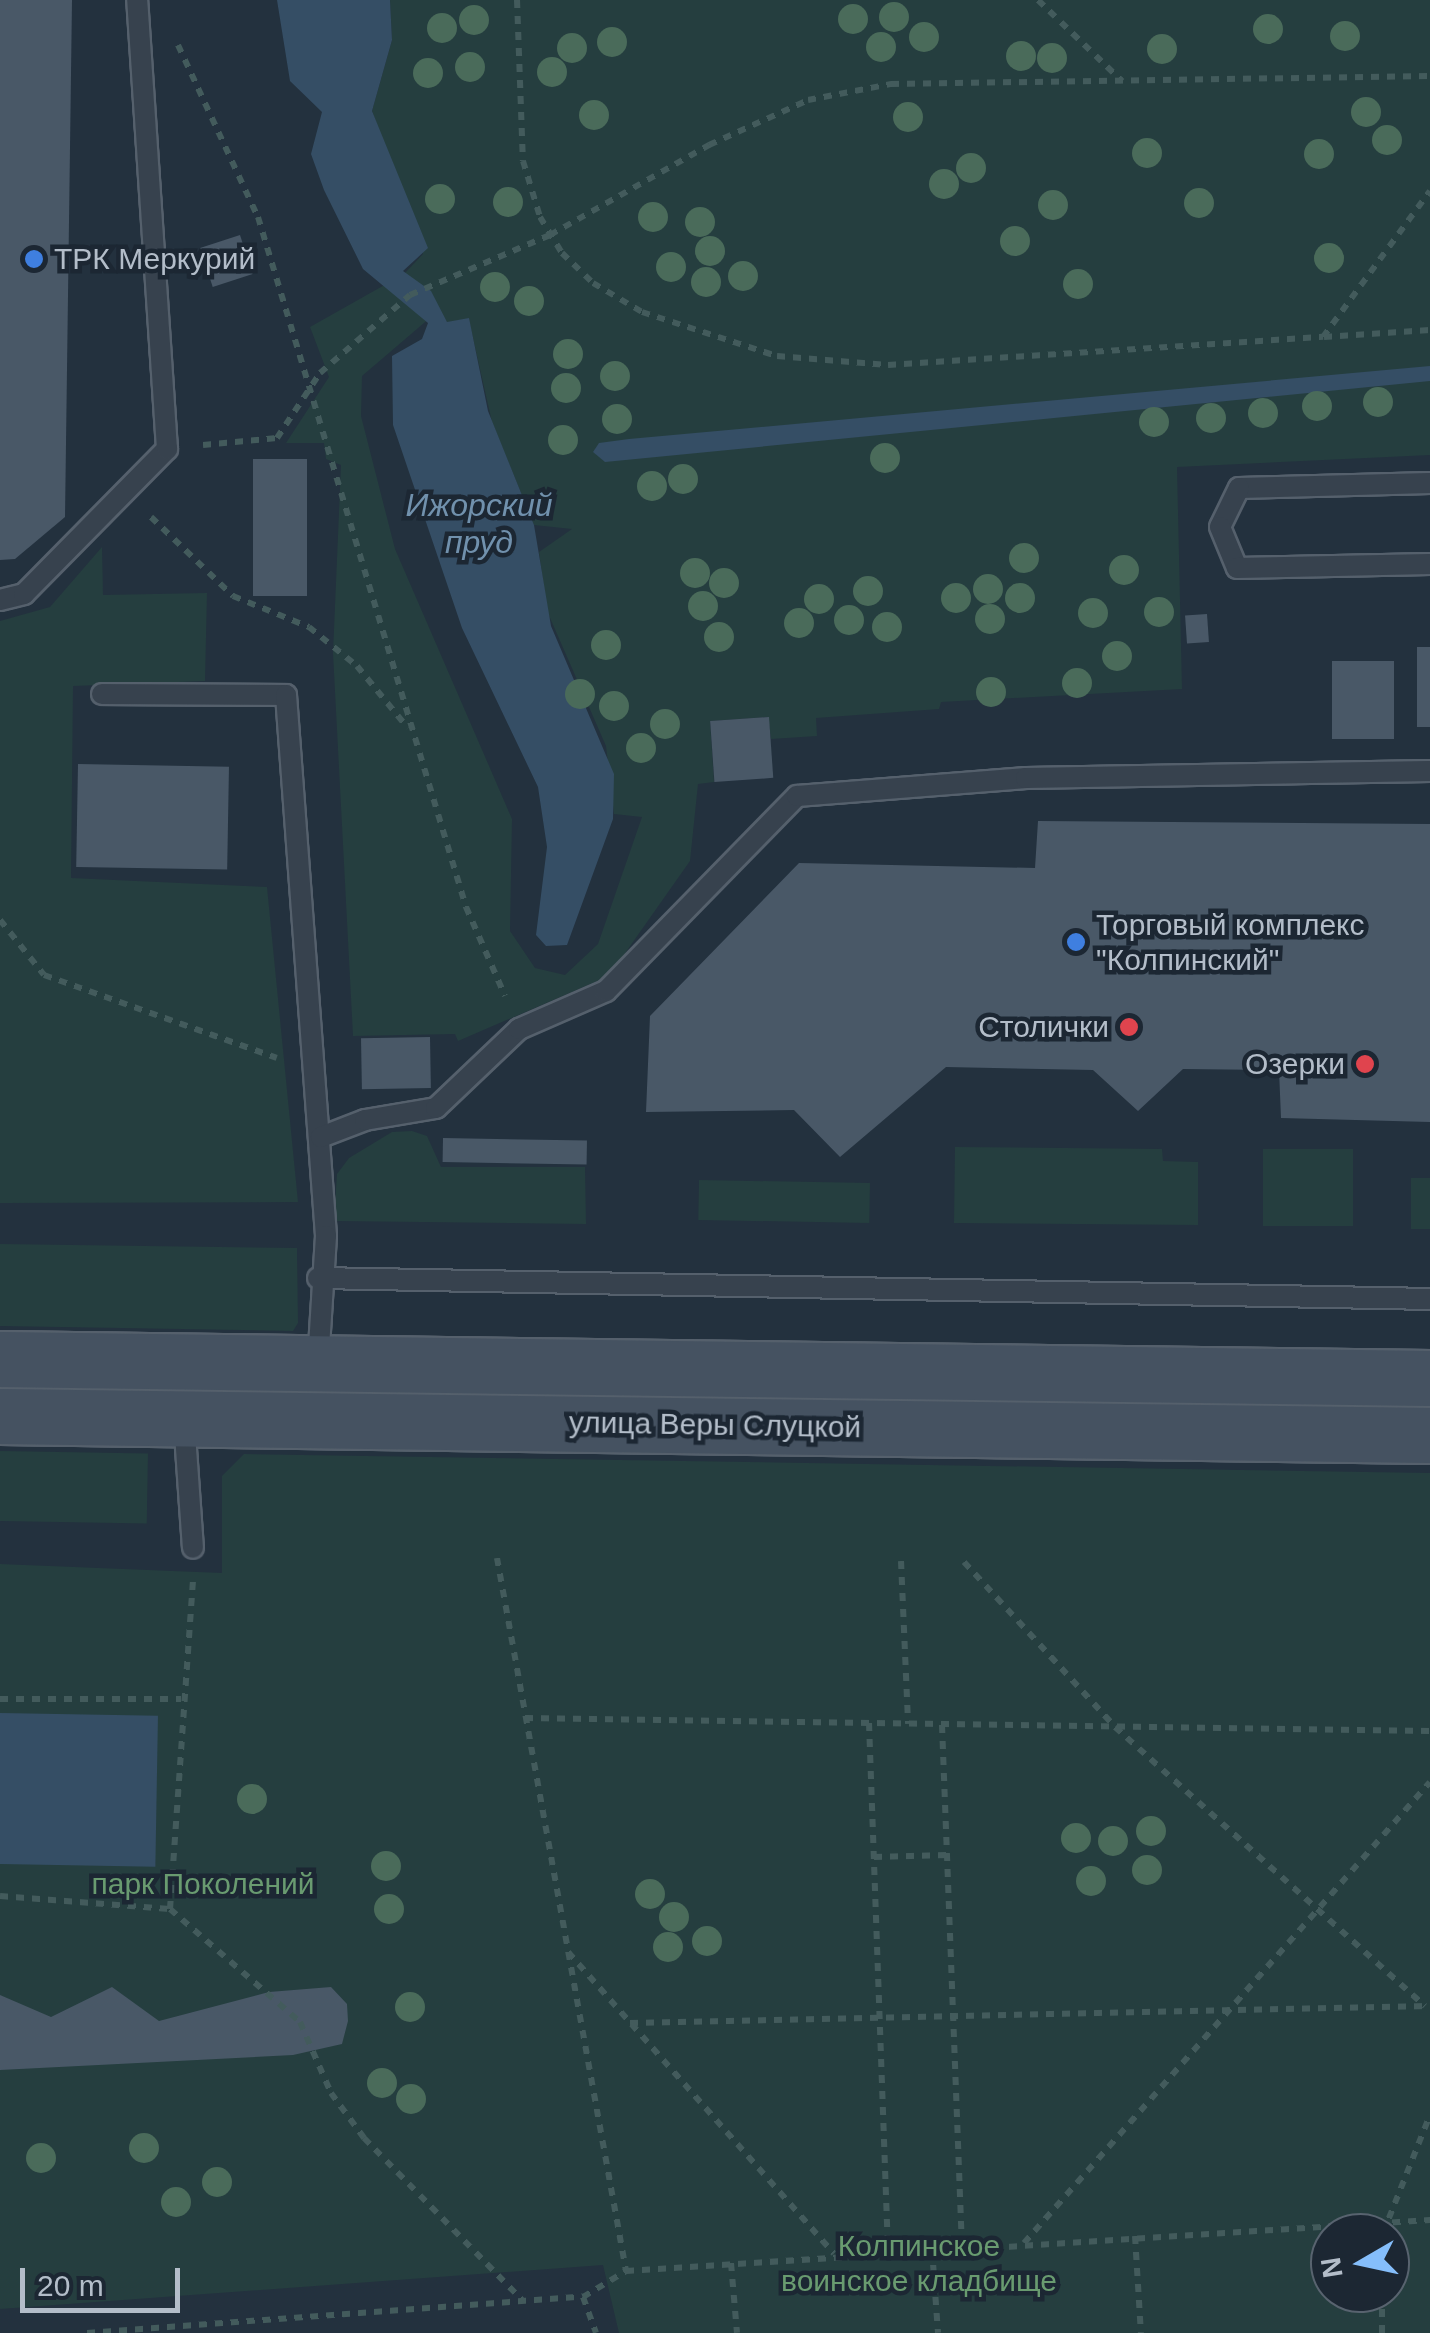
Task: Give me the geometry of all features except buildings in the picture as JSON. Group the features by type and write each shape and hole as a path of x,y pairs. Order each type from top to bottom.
{"street":[{"name":"улица Веры Слуцкой","path":"0,1358 1430,1378"},
{"name":"улица Веры Слуцкой","path":"0,1416 1430,1435"}],"lane":[{"path":"0,600 24,594 166,449 137,0"},
{"path":"1430,483 1239,488 1220,527 1236,568 1430,564"},
{"path":"102,694 286,696 326,1236 318,1278 318,1362"},
{"path":"321,1137 365,1120 436,1108 519,1029 606,992 797,796 1026,778 1430,772"},
{"path":"318,1278 1430,1298"},
{"path":"184,1417 193,1548"}],"path":[{"path":"517,0 524,160 550,236 581,274 625,304 700,336 808,360 888,366 1430,330"},
{"path":"1038,0 1122,81"},
{"path":"166,30 189,60 258,217 306,393 466,907 519,1029"},
{"path":"166,449 277,438 306,393 355,338 410,296 474,265 550,236 709,145 808,100 891,84 1430,76"},
{"path":"1323,337 1430,191"},
{"path":"124,492 233,596 309,627 356,666 412,733"},
{"path":"0,920 44,975 244,1051 313,1065"},
{"path":"170,1910 193,1548"},
{"path":"497,1558 626,2270"},
{"path":"901,1561 908,1724"},
{"path":"964,1562 1115,1727 1428,2008"},
{"path":"0,1699 181,1699"},
{"path":"525,1718 1430,1731"},
{"path":"869,1724 888,2252"},
{"path":"942,1724 962,2247"},
{"path":"1024,2243 1430,1782"},
{"path":"874,1857 946,1855"},
{"path":"0,1896 170,1910 300,2022 331,2092 364,2138 522,2300"},
{"path":"567,1952 835,2256"},
{"path":"630,2023 1428,2008"},
{"path":"1387,2213 1430,2115"},
{"path":"87,2333 583,2298 626,2270 1310,2225"},
{"path":"1135,2236 1141,2333"},
{"path":"932,2250 938,2333"},
{"path":"731,2263 737,2333"},
{"path":"583,2298 596,2333"}],"green space":[{"path":"390,0 1430,0 1430,455 1177,467 1182,689 941,702 939,709 816,718 817,736 771,739 768,717 710,721 714,782 698,784 690,861 609,976 458,1041 455,1034 353,1036 333,653 341,465 326,459 324,443 286,443 329,377 310,327 404,274 423,254 372,111 392,40","holes":["438,311 447,322 470,325 492,422 534,525 572,529 539,552 547,611 606,746 614,814 642,817 598,944 565,975 535,968 510,931 512,819 395,549 361,416 362,376"]},
{"path":"102,547 103,595 207,593 205,681 73,686 71,878 267,887 298,1202 0,1203 0,621 50,607"},
{"path":"412,1131 427,1136 441,1167 585,1167 586,1224 334,1221 337,1174 349,1158 392,1132"},
{"path":"955,1147 1162,1149 1163,1161 1198,1162 1198,1225 954,1223"},
{"path":"1263,1149 1353,1149 1353,1226 1263,1226"},
{"path":"1411,1178 1430,1178 1430,1229 1411,1229"},
{"path":"699,1180 870,1183 869,1223 698,1220"},
{"path":"0,1244 297,1248 298,1323 293,1331 0,1326"},
{"path":"0,1451 148,1454 147,1524 0,1521"},
{"path":"244,1454 1430,1473 1430,2333 619,2333 603,2265 0,2309 0,1564 222,1573 222,1476"}],"water":[{"name":"Ижорский пруд","path":"277,0 390,0 392,40 372,111 428,248 403,271 431,291 447,322 469,318 488,411 534,525 551,626 614,774 613,819 567,945 546,946 536,935 547,847 538,787 462,628 393,425 392,356 422,339 428,323 363,269 324,190 311,154 322,112 290,81"},
{"path":"1430,366 1430,381 605,462 593,452 599,443 629,439"},
{"path":"0,1713 158,1716 155,1867 0,1864"}],"place":[{"name":"ТРК Меркурий","path":"34,259"},
{"name":"Торговый комплекс \"Колпинский\"","path":"1076,942"},
{"name":"Столички","path":"1129,1027"},
{"name":"Озерки","path":"1365,1064"}],"park label":[{"name":"парк Поколений","path":"203,1884"},
{"name":"Колпинское воинское кладбище","path":"919,2263"}]}
